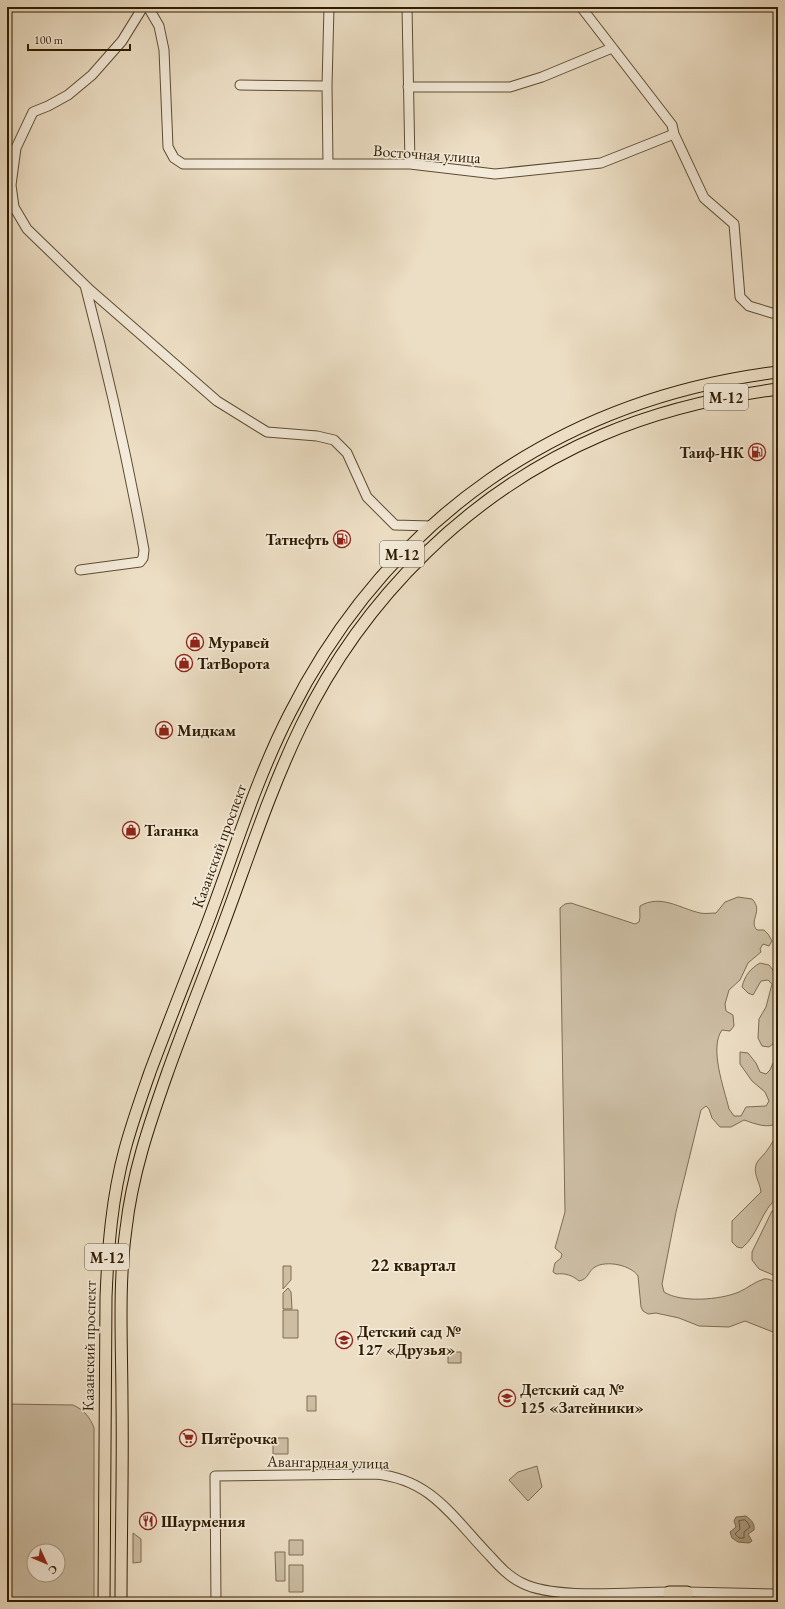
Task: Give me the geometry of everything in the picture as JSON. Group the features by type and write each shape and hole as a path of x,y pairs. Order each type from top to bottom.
{"main road":[{"name":"Казанский проспект","path":"104,1602 106,1297 108,1254 116,1187 125,1148 137,1109 255,794 288,715 305,684 348,617 373,585 405,550 431,526 465,497 492,478 558,437 597,419 670,394 714,383 778,372"},
{"name":"Казанский проспект","path":"121,1602 123,1476 121,1310 125,1230 139,1158 154,1111 269,801 302,725 323,686 362,625 416,562 472,511 500,491 570,450 602,435 674,409 718,398 778,389"},
{"path":"206,928 207,938 212,939 220,934"},
{"path":"669,1597 687,1597"}],"street":[{"path":"143,7 122,41 92,75 68,96 33,112 16,148 11,185 14,207 27,229 85,285 217,401 267,432 317,436 334,440 347,453 367,497 395,525 431,526"},
{"name":"Восточная улица","path":"148,7 159,26 164,50 168,147 174,158 184,164 410,164 495,174 601,163 674,134"},
{"path":"328,7 328,164"},
{"path":"407,7 410,164"},
{"path":"581,7 672,125 674,134 704,198 734,224 740,297 749,306 772,313 778,312"},
{"path":"408,87 510,87 542,77 612,48"},
{"path":"240,85 327,86"},
{"path":"80,570 140,562 143,558 144,550 133,487 107,371 85,285"},
{"name":"Авангардная улица","path":"216,1602 215,1476 375,1474 406,1480 422,1488 436,1499 503,1569 521,1583 539,1589 570,1592 669,1597"},
{"path":"687,1597 778,1594"}],"shaded area":[{"path":"738,897 752,899 757,908 754,923 755,927 757,930 764,930 772,941 769,946 763,944 760,949 761,952 748,963 740,980 729,990 725,1004 726,1011 733,1015 734,1026 730,1031 722,1030 718,1038 717,1057 721,1080 729,1109 734,1116 741,1116 746,1107 766,1106 769,1101 765,1092 752,1081 740,1064 740,1052 748,1053 756,1063 760,1072 766,1074 770,1070 773,1063 778,1064 778,1123 766,1126 744,1120 731,1127 720,1127 712,1118 709,1109 706,1106 701,1110 676,1212 662,1284 664,1292 671,1295 680,1298 701,1299 731,1295 764,1279 778,1282 778,1334 745,1321 729,1327 699,1326 679,1318 656,1313 648,1314 643,1311 641,1307 638,1276 635,1272 624,1266 612,1264 600,1265 595,1267 585,1279 579,1281 574,1277 556,1274 553,1272 555,1263 561,1258 562,1254 555,1248 565,1212 560,908 565,904 571,903 635,924 639,922 640,906 655,901 670,903 700,913 716,913 725,902"},
{"path":"760,963 769,965 778,977 778,1040 769,1047 762,1046 758,1038 759,1019 766,1007 772,984 768,980 761,981 753,995 748,993 742,987 748,973"},
{"path":"778,1137 778,1197 768,1208 748,1242 742,1248 737,1247 732,1242 732,1221 761,1192 755,1169 756,1165 773,1141"},
{"path":"778,1208 778,1277 759,1269 752,1260 752,1252 772,1211"},
{"path":"283,1266 291,1266 291,1280 283,1289"},
{"path":"288,1288 291,1292 292,1309 283,1309 283,1293"},
{"path":"283,1310 298,1310 298,1338 283,1338"},
{"path":"448,1352 461,1352 461,1363 448,1363"},
{"path":"307,1396 316,1396 316,1411 307,1411"},
{"path":"7,1404 73,1405 86,1414 91,1420 94,1428 94,1602 7,1602"},
{"path":"273,1438 288,1438 288,1454 273,1454"},
{"path":"537,1466 542,1487 528,1501 509,1480 518,1472"},
{"path":"133,1533 141,1539 141,1562 133,1563"},
{"path":"289,1540 303,1540 303,1555 289,1555"},
{"path":"275,1552 285,1552 285,1581 276,1581"},
{"path":"289,1565 303,1565 303,1592 289,1592"}],"water":[{"path":"746,1516 754,1525 754,1530 748,1534 752,1541 749,1543 738,1542 732,1538 730,1532 736,1527 734,1521 736,1517"}],"place":[{"name":"Таиф-НК","path":"757,452"},
{"name":"Татнефть","path":"342,539"},
{"name":"Муравей","path":"195,642"},
{"name":"ТатВорота","path":"184,663"},
{"name":"Мидкам","path":"164,730"},
{"name":"Таганка","path":"131,830"},
{"name":"Детский сад № 127 «Друзья»","path":"344,1340"},
{"name":"Детский сад № 125 «Затейники»","path":"507,1398"},
{"name":"Пятёрочка","path":"188,1438"},
{"name":"Шаурмения","path":"148,1521"}],"district":[{"name":"22 квартал","path":"413,1264"}]}
